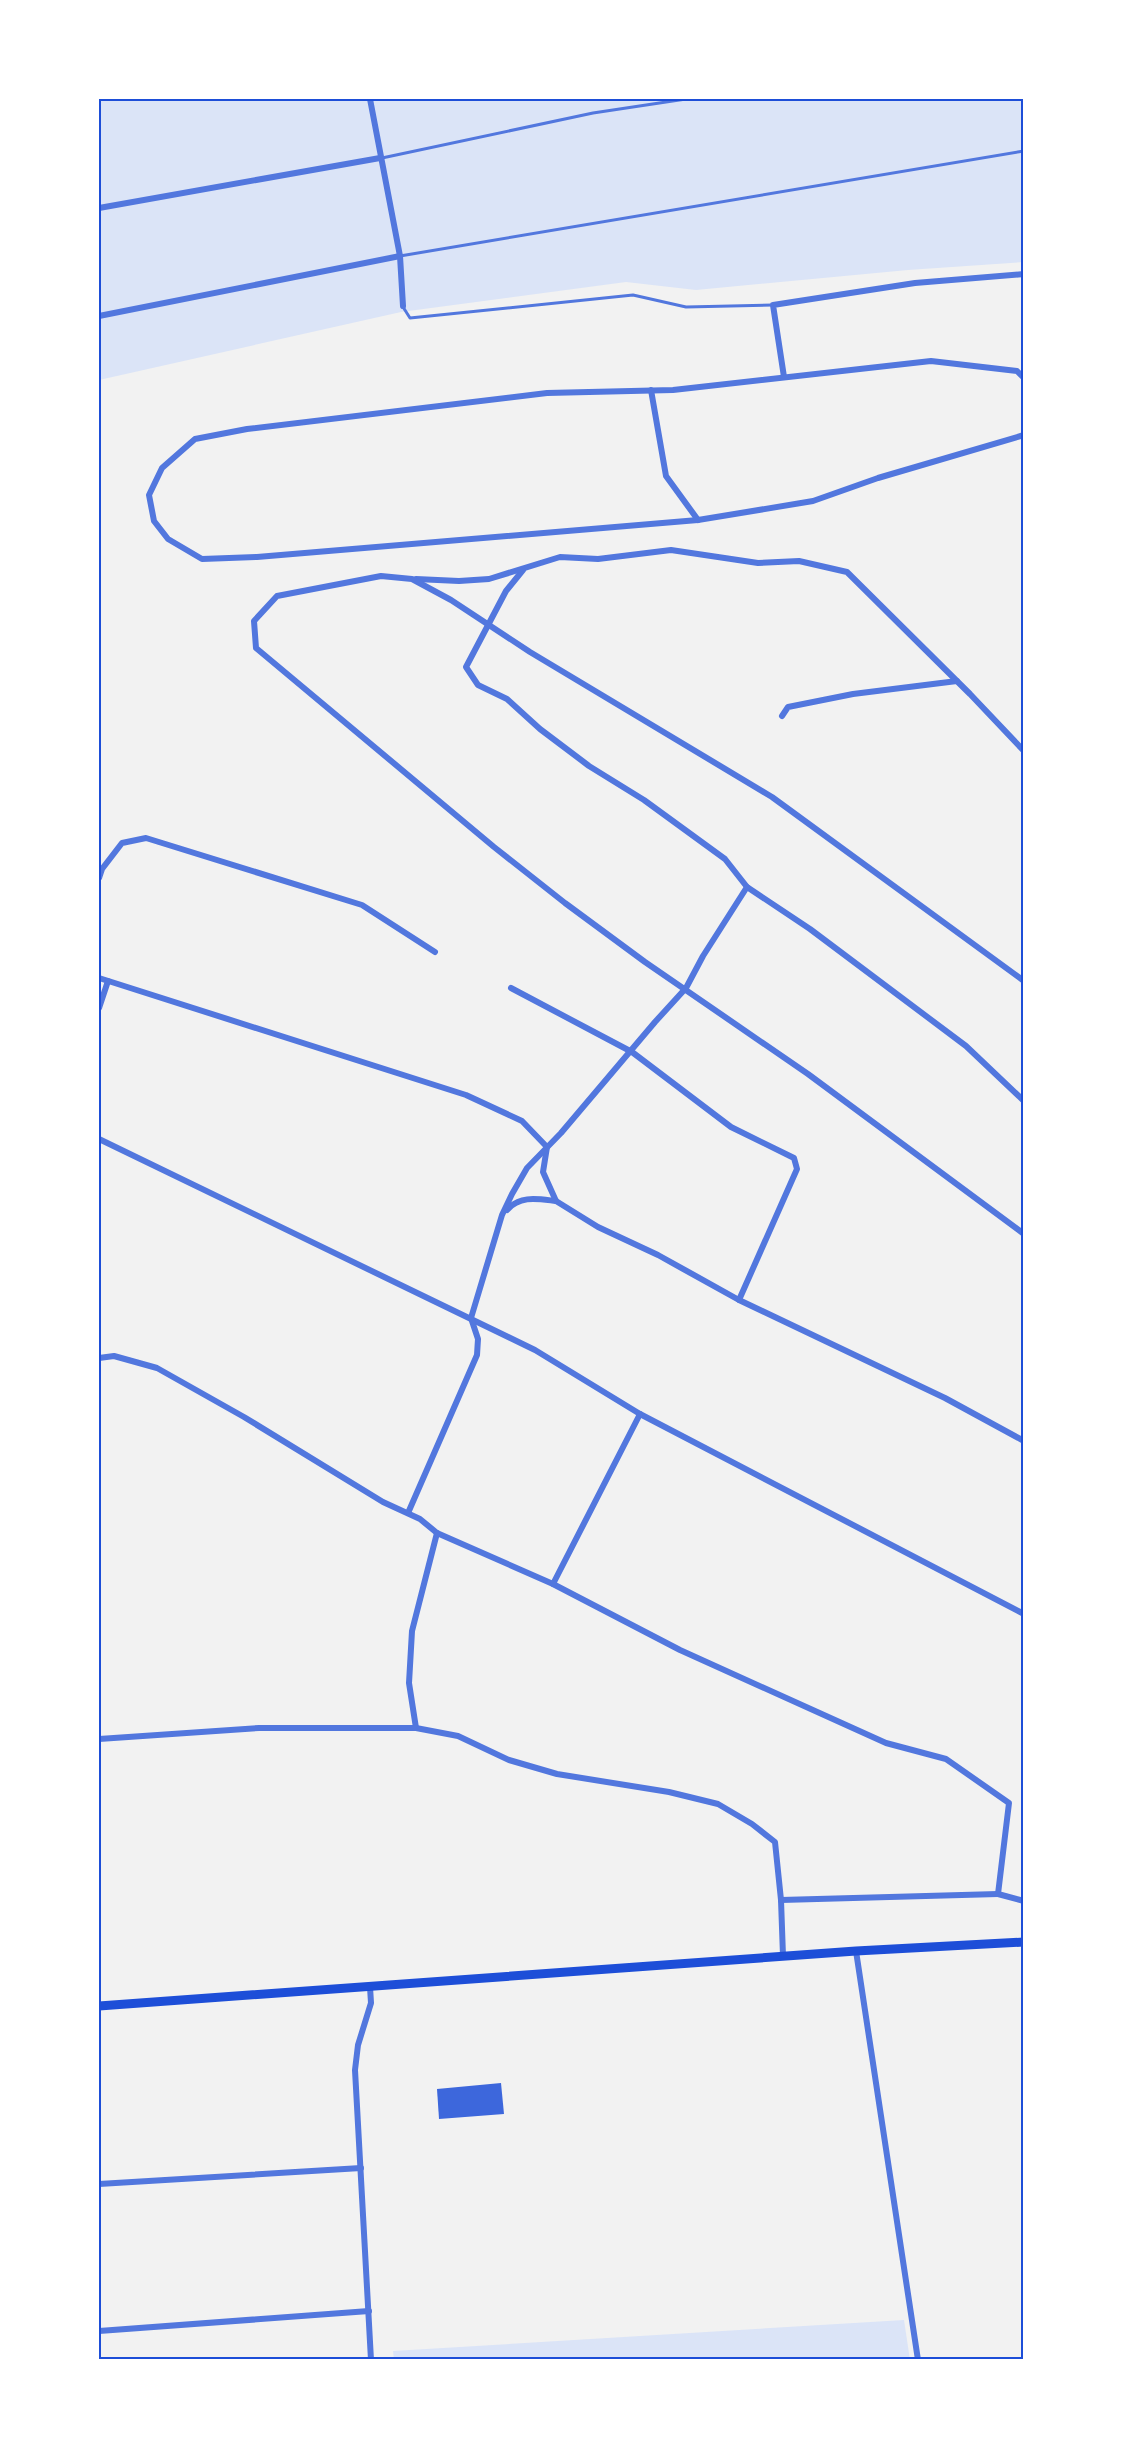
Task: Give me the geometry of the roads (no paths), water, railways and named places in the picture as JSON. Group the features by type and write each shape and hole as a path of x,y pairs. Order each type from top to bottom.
{"main road":[{"path":"99,2006 783,1956 1024,1942"}],"street":[{"path":"370,99 400,256 403,306"},
{"path":"99,208 380,158"},
{"path":"99,316 400,256"},
{"path":"784,377 773,305 915,283 1024,274"},
{"path":"1024,368 1017,371 931,360 673,390 547,393 247,429 195,439 162,468 149,495 154,522 168,540 202,559 257,557 698,520 813,501 878,478 1024,435"},
{"path":"1017,371 1024,378"},
{"path":"651,390 666,476 698,520"},
{"path":"1024,751 847,572 799,561 758,563 670,549 598,559 560,557 489,579 459,581 381,576 277,596 254,621 256,648 512,861 645,962 817,1080 1024,1234"},
{"path":"523,570 506,591 466,667 478,685 507,699 540,729 589,766 644,800 725,859 747,887 810,929 966,1047 1024,1101"},
{"path":"412,579 451,600 772,798 1024,981"},
{"path":"782,716 788,707 853,694 957,681"},
{"path":"99,878 102,869 122,843 146,838 362,905 435,952"},
{"path":"408,1513 477,1355 478,1339 471,1318 502,1215 527,1168 632,1052 686,988 703,956 747,887"},
{"path":"99,978 466,1095 522,1121 547,1147"},
{"path":"99,1008 108,981"},
{"path":"510,988 632,1052 731,1127 794,1158 797,1169 739,1300"},
{"path":"99,1139 535,1350 640,1414 1024,1614"},
{"path":"547,1147 543,1172 556,1201"},
{"path":"502,1215 513,1202 522,1199 556,1201 598,1227 658,1255 739,1300 945,1398 1024,1441"},
{"path":"99,1358 114,1356 157,1368 244,1417 383,1502 408,1513 437,1533 553,1584 680,1650 886,1743 946,1759 1009,1803 998,1894"},
{"path":"553,1584 640,1414"},
{"path":"416,1728 409,1683 412,1631 437,1533"},
{"path":"99,1739 259,1728 416,1728 458,1736 509,1760 557,1774 669,1792 718,1804 752,1824 775,1842 781,1900 783,1956"},
{"path":"781,1900 998,1894 1024,1901"},
{"path":"856,1951 918,2360"},
{"path":"370,1987 371,2003 358,2045 355,2070 371,2360"},
{"path":"99,2184 361,2168"},
{"path":"99,2331 369,2311"}],"lane":[{"path":"380,158 593,113 686,99"},
{"path":"400,256 1024,151"},
{"path":"403,306 410,318 633,295 686,307 730,308 773,305"}]}
